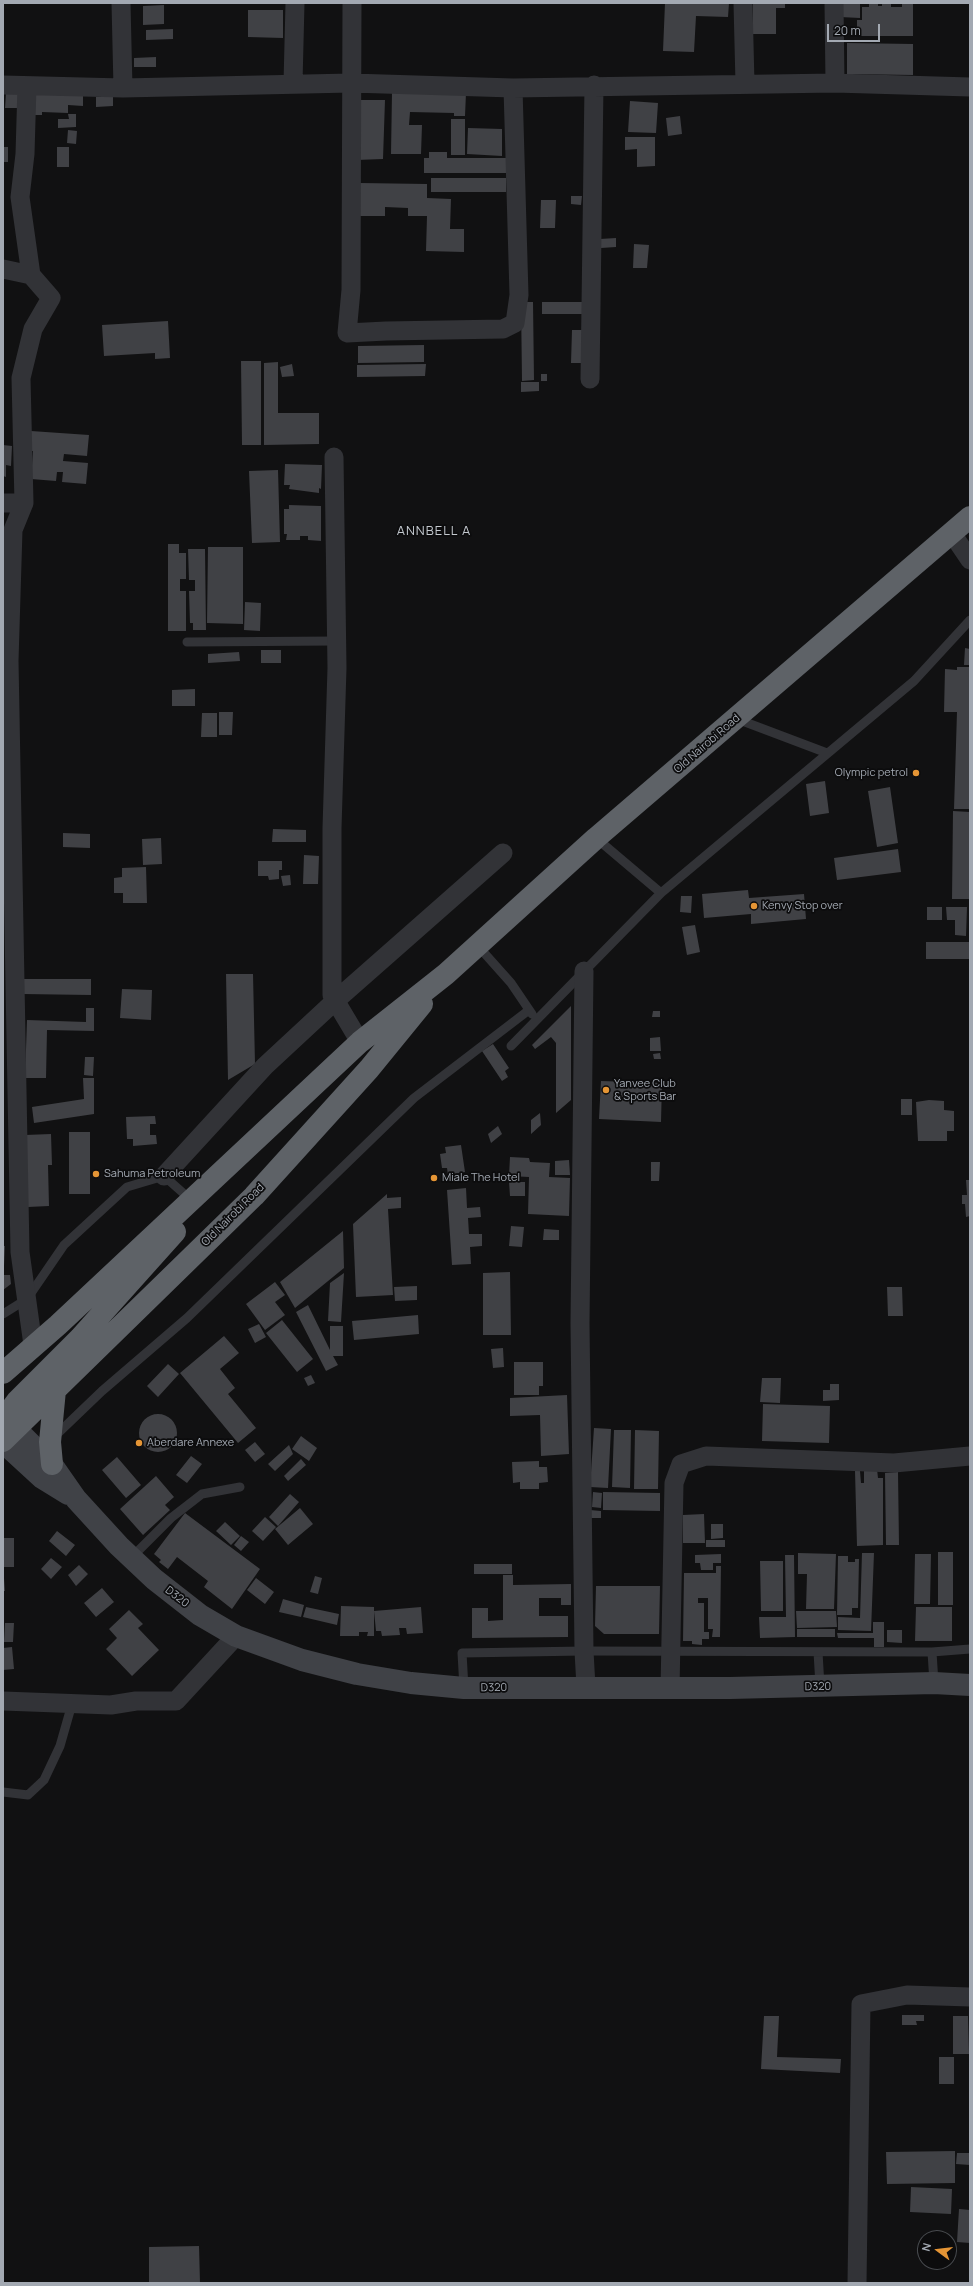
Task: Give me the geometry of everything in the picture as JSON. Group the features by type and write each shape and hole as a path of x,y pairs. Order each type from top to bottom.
{"highway":[{"name":"Old Nairobi Road","path":"3,1373 232,1164 360,1042 446,974 596,838 970,517"},
{"name":"Old Nairobi Road","path":"6,1432 55,1390 254,1196 369,1069 446,974"},
{"path":"6,1432 17,1401 80,1338 160,1250 232,1164"},
{"path":"52,1464 50,1442 55,1390"}],"street":[{"path":"121,3 123,88"},
{"path":"293,83 295,3"},
{"path":"352,3 350,290 347,333 386,330 503,328 515,324 518,295 512,88"},
{"path":"743,3 745,84"},
{"path":"834,3 835,83"},
{"path":"3,85 123,88 293,83 351,83 512,88 594,85 835,83 970,87"},
{"path":"590,379 594,85"},
{"path":"27,86 25,154 20,197 31,275 51,298 34,329 21,378 24,503 13,530 9,661 11,1166 20,1252 33,1345"},
{"path":"3,269 31,275"},
{"path":"334,457 336,641 332,836 332,996 360,1042"},
{"path":"3,503 24,503"},
{"path":"951,532 970,560"},
{"path":"164,1176 264,1066 335,1001 503,853"},
{"path":"584,971 580,1323 584,1651 586,1687"},
{"name":"D320","path":"6,1432 52,1464 76,1499 131,1558 154,1580 200,1615 236,1636 302,1660 357,1674 411,1683 464,1688 586,1687 670,1689 820,1687 934,1683 970,1685"},
{"name":"D320","path":"6,1432 42,1478 76,1499"},
{"path":"670,1689 672,1652 674,1483 681,1464 706,1456 894,1463 970,1456"},
{"path":"3,1701 111,1705 136,1701 176,1701 236,1636"},
{"path":"857,2283 861,2004 907,1995 970,1997"}],"lane":[{"path":"511,1046 661,894 914,681 970,620"},
{"path":"187,642 336,641"},
{"path":"736,719 827,753"},
{"path":"596,838 661,894"},
{"path":"478,946 511,983 536,1020"},
{"path":"50,1442 102,1391 187,1318 414,1098 529,1010"},
{"path":"3,1314 27,1299 64,1245 127,1187 164,1176 192,1200"},
{"path":"131,1558 170,1518 202,1494 240,1487"},
{"path":"464,1688 462,1653 584,1651 932,1652 970,1649"},
{"path":"818,1652 820,1687"},
{"path":"932,1652 934,1683"},
{"path":"3,1792 28,1795 44,1780 60,1746 72,1704"}],"building":[{"path":"665,3 729,3 728,17 696,16 694,52 663,51"},
{"path":"753,3 785,3 785,8 776,8 776,34 753,34"},
{"path":"841,3 860,3 860,18 840,17"},
{"path":"869,3 878,3 878,6 882,6 882,3 891,3 891,7 902,7 902,3 913,3 913,36 857,36 857,20 862,20 862,7 869,7"},
{"path":"164,5 164,24 143,25 143,6"},
{"path":"248,10 283,10 283,38 248,37"},
{"path":"173,29 173,39 146,40 146,30"},
{"path":"847,43 913,44 913,75 847,74"},
{"path":"156,57 156,67 134,67 134,58"},
{"path":"392,92 466,93 465,116 454,116 454,113 410,112 409,125 422,125 421,154 391,154"},
{"path":"6,93 22,93 22,108 5,108"},
{"path":"29,94 83,96 83,106 68,105 68,113 42,112 42,115 28,115"},
{"path":"96,97 113,97 113,106 96,107"},
{"path":"359,100 385,100 383,159 356,160"},
{"path":"630,101 658,103 656,133 628,132"},
{"path":"68,114 76,114 76,127 58,128 58,119 69,119"},
{"path":"680,116 682,134 668,136 666,118"},
{"path":"451,119 465,119 465,155 451,155"},
{"path":"468,128 502,129 502,156 467,154"},
{"path":"68,130 77,131 76,144 67,143"},
{"path":"625,137 655,137 655,166 637,167 637,149 625,150"},
{"path":"3,147 8,147 8,162 3,162"},
{"path":"57,147 69,147 69,167 57,167"},
{"path":"429,152 447,152 447,158 506,158 506,173 424,173 424,158 429,158"},
{"path":"431,178 506,178 506,192 431,192"},
{"path":"360,183 427,184 427,198 451,199 450,229 464,229 464,252 426,251 427,216 408,216 408,208 385,207 385,216 360,216"},
{"path":"571,196 582,196 581,205 571,204"},
{"path":"541,200 556,200 555,228 540,228"},
{"path":"616,238 616,247 601,248 600,239"},
{"path":"634,244 649,245 647,268 633,268"},
{"path":"521,302 533,302 534,380 522,381"},
{"path":"542,302 583,302 583,314 542,314"},
{"path":"168,321 170,358 155,359 155,353 104,356 102,325"},
{"path":"572,330 583,330 583,363 571,363"},
{"path":"424,345 424,362 358,363 358,346"},
{"path":"241,361 261,361 261,445 242,445"},
{"path":"278,362 278,413 319,413 319,444 264,445 264,363"},
{"path":"292,364 294,376 282,377 280,367"},
{"path":"426,364 425,376 357,377 357,365"},
{"path":"541,374 547,374 547,381 541,381"},
{"path":"521,382 539,382 539,391 521,392"},
{"path":"31,431 89,435 87,456 64,454 63,461 88,463 86,484 62,482 63,472 57,472 56,481 31,479 33,451 29,451"},
{"path":"3,445 12,446 11,466 6,465 6,477 3,476"},
{"path":"285,464 322,465 321,489 319,488 319,493 289,489 290,485 284,485"},
{"path":"278,470 280,542 252,543 249,471"},
{"path":"289,505 321,506 321,541 308,540 308,536 300,536 300,540 286,540 287,534 284,534 284,509 289,509"},
{"path":"168,544 179,544 179,553 186,553 186,579 180,579 180,591 186,591 186,631 168,631"},
{"path":"208,547 243,547 243,624 207,623"},
{"path":"188,549 205,549 206,630 193,630 193,623 190,623 189,591 195,591 195,580 189,580"},
{"path":"245,602 261,603 260,631 244,630"},
{"path":"965,648 970,649 970,665 964,665"},
{"path":"261,650 281,650 281,663 261,663"},
{"path":"239,652 240,661 208,663 208,654"},
{"path":"957,667 970,667 970,809 954,809 957,712 944,712 945,669 957,670"},
{"path":"195,689 195,706 172,706 172,690"},
{"path":"219,712 233,712 232,735 219,735"},
{"path":"202,713 217,713 217,737 201,737"},
{"path":"825,781 829,813 810,816 806,784"},
{"path":"890,787 898,843 877,847 868,791"},
{"path":"953,811 970,812 970,899 952,899"},
{"path":"273,829 306,830 306,842 272,842"},
{"path":"63,833 90,834 90,848 63,847"},
{"path":"161,838 162,864 143,865 142,839"},
{"path":"898,849 901,872 837,880 834,858"},
{"path":"304,855 319,856 318,884 303,884"},
{"path":"258,861 282,861 282,870 279,870 279,879 269,880 268,876 258,876"},
{"path":"146,867 147,903 123,903 123,893 114,893 114,878 122,877 122,868"},
{"path":"290,875 291,885 283,886 281,876"},
{"name":"Kenvy Stop over","path":"748,890 749,898 804,894 806,919 751,924 751,914 704,918 702,894"},
{"path":"681,896 692,896 691,913 680,912"},
{"path":"927,907 942,907 942,920 927,920"},
{"path":"946,907 967,907 966,936 955,935 955,920 947,920"},
{"path":"695,925 700,952 687,955 682,927"},
{"path":"926,942 970,942 970,959 926,959"},
{"path":"226,974 253,974 255,1064 228,1080"},
{"path":"22,979 91,979 91,995 22,994"},
{"path":"122,989 152,990 151,1020 120,1018"},
{"path":"571,1006 571,1100 556,1113 556,1043 551,1037 535,1049 532,1045"},
{"path":"86,1008 94,1008 94,1031 47,1030 46,1078 25,1078 27,1020 86,1022"},
{"path":"653,1011 660,1011 660,1017 652,1017"},
{"path":"660,1037 661,1051 650,1051 650,1038"},
{"path":"493,1044 509,1068 505,1071 508,1077 502,1081 482,1051"},
{"path":"660,1053 661,1059 654,1059 653,1054"},
{"path":"85,1057 94,1057 93,1076 84,1075"},
{"path":"83,1078 94,1078 94,1114 34,1123 32,1107 84,1099"},
{"path":"601,1081 662,1083 661,1122 599,1119"},
{"path":"901,1099 912,1099 912,1115 901,1115"},
{"path":"929,1100 944,1101 944,1110 954,1111 954,1131 947,1131 947,1141 918,1141 916,1102"},
{"path":"540,1113 541,1125 531,1134 531,1120"},
{"path":"155,1116 156,1124 150,1124 150,1135 156,1135 157,1144 133,1146 133,1139 127,1139 126,1117"},
{"path":"498,1126 502,1134 491,1143 488,1134"},
{"path":"69,1132 90,1132 90,1194 69,1194"},
{"path":"51,1134 52,1165 48,1165 49,1206 28,1207 25,1135"},
{"path":"461,1145 465,1172 448,1175 447,1168 442,1168 440,1154 446,1153 445,1147"},
{"path":"510,1157 529,1158 530,1162 550,1163 549,1177 570,1178 569,1216 528,1214 529,1177 509,1176"},
{"path":"569,1160 570,1175 555,1175 555,1161"},
{"path":"651,1162 660,1162 659,1181 651,1181"},
{"path":"966,1180 970,1180 970,1216 966,1217 965,1204 962,1204 962,1195 967,1195"},
{"path":"509,1182 525,1182 525,1196 510,1196"},
{"path":"466,1188 467,1208 480,1207 481,1217 468,1218 469,1234 482,1234 482,1246 470,1247 471,1264 452,1265 447,1190"},
{"path":"387,1194 387,1198 401,1197 401,1208 388,1209 393,1295 356,1297 353,1224"},
{"path":"511,1226 524,1227 522,1247 509,1246"},
{"path":"544,1229 559,1230 559,1240 543,1240"},
{"path":"343,1231 344,1268 295,1308 280,1282"},
{"path":"3,1246 5,1246 4,1266 3,1266"},
{"path":"510,1272 511,1335 483,1335 483,1273"},
{"path":"344,1273 341,1322 328,1321 330,1283"},
{"path":"3,1275 10,1275 11,1284 3,1290"},
{"path":"275,1282 285,1295 275,1302 285,1315 265,1330 246,1304"},
{"path":"417,1286 417,1300 395,1301 394,1287"},
{"path":"887,1287 902,1287 903,1316 888,1316"},
{"path":"308,1305 330,1350 330,1326 343,1326 343,1356 333,1356 338,1365 326,1371 296,1312"},
{"path":"418,1315 419,1334 354,1340 352,1321"},
{"path":"282,1320 313,1359 297,1372 266,1333"},
{"path":"259,1324 266,1337 255,1343 248,1329"},
{"path":"224,1336 239,1353 220,1369 235,1388 228,1394 256,1428 238,1443 180,1373"},
{"path":"503,1348 504,1367 493,1368 491,1349"},
{"path":"514,1362 543,1362 543,1386 539,1386 539,1395 514,1395"},
{"path":"168,1364 179,1374 158,1397 147,1386"},
{"path":"311,1375 315,1383 308,1386 304,1378"},
{"path":"762,1378 781,1378 780,1403 760,1402"},
{"path":"830,1384 839,1384 839,1400 823,1401 823,1390 830,1390"},
{"path":"567,1395 569,1454 541,1456 540,1415 510,1416 510,1398"},
{"path":"763,1404 830,1406 829,1443 762,1441"},
{"path":"154,1414 162,1414 174,1423 177,1433 174,1443 168,1449 162,1452 154,1452 142,1443 139,1437 139,1429 148,1417"},
{"path":"594,1428 611,1429 608,1488 590,1487"},
{"path":"614,1430 631,1430 630,1488 612,1487"},
{"path":"635,1430 659,1431 658,1489 634,1489"},
{"path":"301,1436 317,1448 309,1461 292,1449"},
{"path":"255,1442 265,1454 255,1462 245,1450"},
{"path":"289,1445 293,1454 275,1471 268,1464"},
{"path":"191,1456 202,1464 187,1483 176,1475"},
{"path":"117,1457 141,1485 126,1498 102,1470"},
{"path":"301,1459 306,1465 288,1481 284,1476"},
{"path":"539,1461 539,1467 547,1467 548,1482 539,1483 539,1489 520,1489 520,1482 513,1483 512,1462"},
{"path":"864,1469 877,1469 878,1478 883,1478 883,1545 857,1546 855,1471 860,1471 861,1483 864,1483"},
{"path":"898,1472 899,1545 886,1545 885,1473"},
{"path":"156,1476 174,1497 165,1505 170,1510 143,1535 120,1509"},
{"path":"593,1492 602,1493 601,1508 592,1507"},
{"path":"603,1492 660,1493 660,1511 603,1510"},
{"path":"290,1494 299,1502 278,1526 269,1517"},
{"path":"300,1508 313,1524 288,1545 275,1529"},
{"path":"590,1510 601,1511 601,1518 590,1518"},
{"path":"185,1513 260,1569 232,1609 204,1587 208,1581 177,1557 168,1569 159,1562 161,1560 154,1554"},
{"path":"704,1514 705,1543 683,1543 683,1515"},
{"path":"265,1517 276,1527 263,1541 252,1531"},
{"path":"225,1522 240,1536 231,1545 216,1531"},
{"path":"711,1524 723,1524 723,1538 711,1539"},
{"path":"57,1531 75,1545 66,1556 49,1541"},
{"path":"241,1536 249,1542 241,1551 234,1545"},
{"path":"3,1538 14,1538 14,1567 3,1567"},
{"path":"706,1540 725,1540 725,1547 706,1547"},
{"path":"938,1552 953,1552 953,1605 938,1605"},
{"path":"798,1553 836,1554 834,1609 806,1609 807,1574 798,1574"},
{"path":"862,1553 874,1553 871,1631 838,1630 838,1617 860,1618"},
{"path":"721,1554 721,1563 713,1563 713,1570 701,1570 700,1563 695,1563 695,1555"},
{"path":"915,1554 931,1554 930,1604 914,1604"},
{"path":"785,1555 794,1555 795,1637 760,1638 759,1617 786,1617"},
{"path":"838,1556 848,1556 848,1562 855,1562 855,1559 859,1559 858,1608 852,1608 852,1615 837,1615"},
{"path":"51,1558 62,1567 51,1579 41,1569"},
{"path":"760,1561 783,1561 783,1611 761,1611"},
{"path":"474,1564 512,1564 512,1574 474,1574"},
{"path":"79,1565 88,1574 76,1586 68,1575"},
{"path":"716,1566 721,1566 720,1637 712,1637 713,1629 708,1629 708,1598 698,1598 698,1603 704,1603 704,1632 709,1632 709,1639 702,1639 702,1645 692,1644 692,1641 683,1641 684,1573 716,1573"},
{"path":"503,1575 513,1575 513,1585 571,1584 571,1605 561,1605 561,1598 539,1598 539,1616 568,1616 568,1637 472,1638 472,1608 488,1608 488,1621 503,1620"},
{"path":"315,1576 322,1578 318,1594 310,1592"},
{"path":"4,1578 5,1591 3,1591"},
{"path":"256,1578 274,1592 265,1604 247,1590"},
{"path":"596,1586 660,1586 659,1634 604,1634 595,1626"},
{"path":"102,1588 114,1602 96,1617 84,1603"},
{"path":"283,1599 304,1605 301,1617 279,1612"},
{"path":"341,1606 374,1607 374,1636 367,1636 368,1632 359,1632 359,1636 340,1636"},
{"path":"306,1607 339,1614 337,1625 303,1617"},
{"path":"421,1607 423,1633 407,1634 406,1628 399,1628 400,1635 382,1636 381,1631 376,1631 374,1611"},
{"path":"916,1607 952,1607 952,1641 915,1641"},
{"path":"129,1610 143,1624 138,1628 159,1650 132,1676 106,1649 117,1638 109,1629"},
{"path":"796,1611 836,1611 837,1627 797,1628"},
{"path":"873,1622 884,1622 884,1647 874,1647 874,1638 838,1638 837,1633 873,1633"},
{"path":"5,1623 14,1623 13,1642 4,1642"},
{"path":"797,1629 835,1629 835,1637 797,1637"},
{"path":"887,1630 902,1630 902,1643 887,1642"},
{"path":"12,1647 14,1669 3,1670 3,1648"},
{"path":"902,2015 924,2015 924,2021 916,2021 917,2025 902,2025"},
{"path":"764,2016 779,2016 777,2057 841,2059 840,2073 761,2069"},
{"path":"953,2016 968,2016 969,2054 953,2054"},
{"path":"939,2057 954,2057 954,2084 939,2084"},
{"path":"955,2151 955,2183 887,2184 886,2152"},
{"path":"957,2153 970,2153 970,2165 956,2164"},
{"path":"911,2187 952,2189 951,2214 910,2212"},
{"path":"959,2209 970,2210 970,2243 957,2242"},
{"path":"199,2246 200,2283 149,2283 149,2247"}],"place":[{"name":"Olympic petrol","path":"916,773"},
{"name":"Kenvy Stop over","path":"754,906"},
{"name":"Yanvee Club & Sports Bar","path":"606,1090"},
{"name":"Sahuma Petroleum","path":"96,1174"},
{"name":"Miale The Hotel","path":"434,1178"},
{"name":"Aberdare Annexe","path":"139,1443"}],"district":[{"name":"ANNBELL A","path":"434,531"}]}
